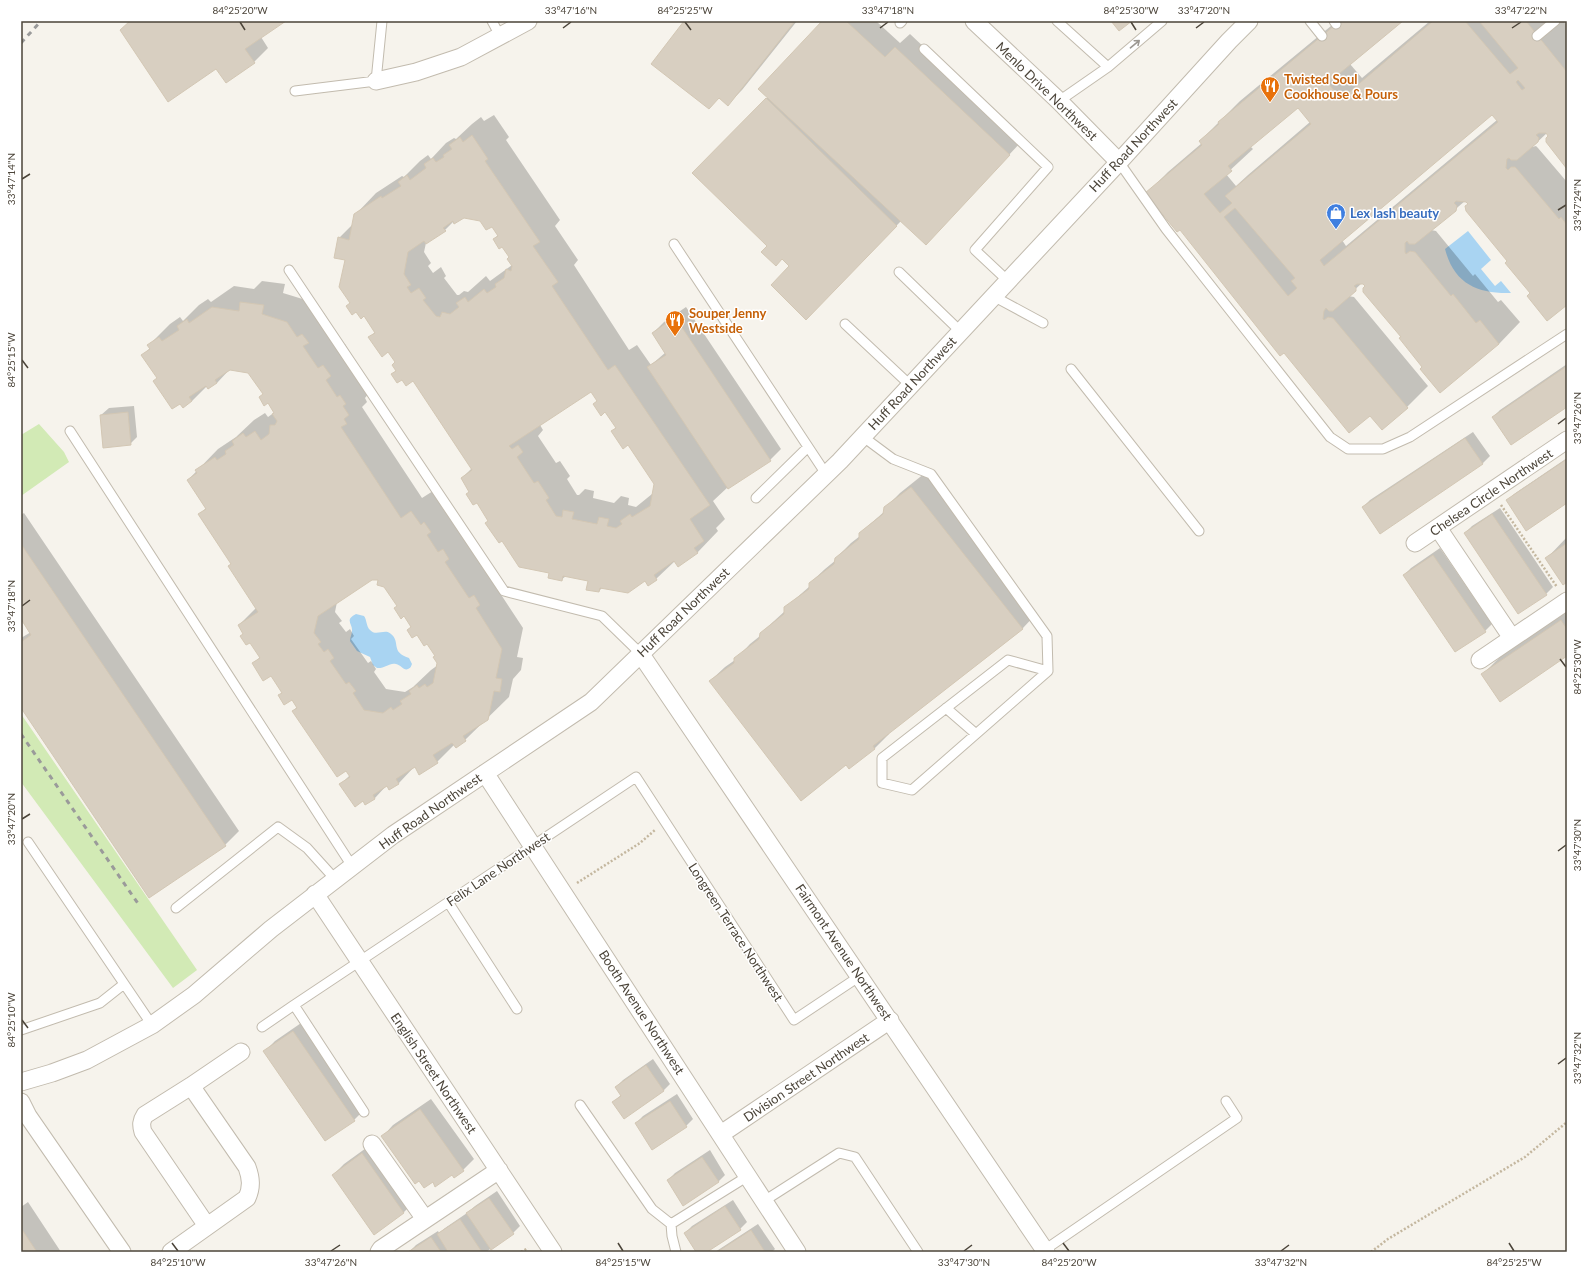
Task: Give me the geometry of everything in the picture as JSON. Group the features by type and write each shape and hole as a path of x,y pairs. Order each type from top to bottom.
{"street":[{"path":"376,81 416,72 461,57 528,21"},
{"name":"Menlo Drive Northwest","path":"974,21 1059,101 1119,162"},
{"name":"Huff Road Northwest","path":"21,1082 52,1073 87,1060 152,1025 194,995 271,929 393,835 591,702 826,474 1119,162 1249,21"},
{"name":"Chelsea Circle Northwest","path":"1415,543 1567,440"},
{"path":"1438,528 1512,638"},
{"path":"1480,660 1512,638 1563,595"},
{"name":"Fairmont Avenue Northwest","path":"640,654 890,1020 1044,1251"},
{"name":"Booth Avenue Northwest","path":"485,773 797,1252"},
{"name":"English Street Northwest","path":"315,894 554,1252"},
{"name":"Division Street Northwest","path":"721,1134 890,1020"},
{"path":"207,1226 143,1132 141,1125 142,1119 145,1114 191,1086 241,1052"},
{"path":"172,1252 247,1198 251,1185 247,1167 191,1086"},
{"path":"21,1102 28,1116 122,1252"},
{"path":"372,1144 425,1219"},
{"path":"379,1252 381,1249 499,1170"}],"lane":[{"path":"295,91 376,81 382,21"},
{"path":"492,21 500,36"},
{"path":"1057,21 1108,67"},
{"path":"1059,101 1108,67 1162,21"},
{"path":"1310,21 1322,36"},
{"path":"1537,36 1555,21"},
{"path":"924,49 1048,167 975,250 1008,280"},
{"path":"1119,162 1166,229 1330,437 1348,449 1383,449 1410,437 1567,334"},
{"path":"674,244 826,474"},
{"path":"289,270 504,591 602,616 640,654"},
{"path":"899,272 960,331"},
{"path":"993,296 1043,323"},
{"path":"845,324 910,385"},
{"path":"1071,369 1199,531"},
{"path":"70,431 352,866"},
{"path":"862,436 893,459 931,474 1047,636 1048,671"},
{"path":"756,498 808,447"},
{"path":"1008,660 1048,671 912,790 882,783 882,758 1008,660"},
{"path":"946,708 976,734"},
{"name":"Longreen Terrace Northwest","path":"636,777 794,1020 860,976"},
{"name":"Felix Lane Northwest","path":"262,1027 636,777"},
{"path":"176,908 278,827 307,848 335,879"},
{"path":"28,842 152,1025"},
{"path":"448,902 517,1009"},
{"path":"21,1030 100,1003 124,984"},
{"path":"294,1005 364,1112"},
{"path":"1044,1251 1237,1118 1226,1101"},
{"path":"580,1105 652,1209 671,1224 676,1252"},
{"path":"764,1201 839,1153 847,1154 855,1157 918,1252"},
{"path":"671,1224 748,1176"}],"path":[{"path":"1498,502 1563,595"},
{"path":"577,884 640,843 647,835 656,829"},
{"path":"1371,1252 1388,1239 1525,1157 1567,1122"}],"green space":[{"path":"39,424 64,452 69,462 21,496 21,435"},
{"path":"21,714 197,970 173,988 21,782"}],"water":[{"path":"1468,231 1491,260 1481,269 1495,286 1501,281 1511,293 1499,293 1478,289 1461,279 1454,271 1445,249"},
{"path":"356,614 364,616 368,627 372,632 389,632 394,637 400,653 409,658 412,664 410,668 405,669 394,664 377,668 373,665 370,657 357,651 350,641 352,629 350,618"}],"building":[{"path":"130,21 286,21 245,49 255,63 226,83 216,69 168,102 120,30"},
{"path":"684,21 795,21 728,106 719,98 709,109 651,64"},
{"path":"822,21 846,21 885,57 895,47 1010,155 926,245 758,89"},
{"path":"1111,21 1132,21 1119,31"},
{"path":"1340,21 1403,21 1328,83 1341,99 1433,21 1465,21 1510,74 1518,68 1479,21 1526,21 1567,72 1567,169 1546,142 1546,138 1548,136 1546,133 1539,133 1536,135 1539,138 1538,142 1517,160 1507,159 1506,168 1508,170 1511,167 1515,167 1559,219 1561,217 1567,225 1567,305 1547,321 1527,296 1530,293 1505,263 1507,261 1466,211 1465,206 1468,204 1466,202 1456,201 1454,203 1457,206 1456,211 1415,244 1409,244 1407,241 1405,243 1405,252 1406,254 1410,251 1415,252 1451,296 1453,294 1476,323 1480,320 1499,344 1440,393 1420,369 1422,367 1399,338 1401,337 1363,292 1363,288 1365,286 1363,284 1357,284 1354,286 1356,291 1333,311 1329,311 1326,308 1323,319 1324,320 1328,317 1333,318 1408,408 1382,430 1370,416 1349,433 1284,353 1280,356 1180,230 1177,232 1145,193 1202,145 1199,141 1219,124 1218,122","holes":["1518,80 1525,88 1522,90 1516,82","1298,108 1311,124 1225,196 1232,203 1220,213 1204,194 1232,171 1228,166","1492,115 1498,122 1324,266 1320,260","1235,208 1295,278 1291,281 1297,288 1288,296 1224,217"]},
{"path":"766,98 897,226 806,320 771,285 789,266 782,259 776,266 761,252 767,246 692,173"},
{"path":"472,135 488,159 485,161 540,242 533,246 558,282 552,286 608,370 615,365 710,505 690,519 704,541 694,548 698,553 678,567 674,561 654,575 657,580 648,586 645,581 628,593 600,588 599,592 586,590 588,581 563,576 562,581 548,578 549,573 519,567 502,541 499,543 485,523 488,521 477,503 473,505 466,494 469,492 461,478 472,470 413,381 406,386 402,380 397,383 391,374 396,371 392,365 395,362 388,352 382,357 368,337 375,333 364,316 361,319 356,312 352,315 346,306 350,303 339,287 345,260 334,258 338,237 349,240 354,214 381,196 382,198 401,186 398,182 407,175 410,180 426,168 424,164 433,158 436,162 444,157 443,155 452,149 449,145 460,137 463,142","holes":["464,218 480,221 486,230 492,227 498,236 493,239 499,249 502,247 509,257 507,259 512,266 511,271 506,269 504,278 495,284 496,287 487,293 484,289 468,302 465,297 456,303 459,307 450,314 442,312 440,317 436,316 423,300 426,298 419,288 411,293 407,287 411,285 404,274 408,252 424,241 426,244 446,231 443,228 453,221 454,224","591,392 597,401 593,404 601,416 605,412 616,428 611,431 623,449 628,445 654,484 650,506 632,517 630,514 620,521 622,524 616,528 607,526 609,519 599,517 597,524 572,519 574,512 563,510 562,517 556,516 546,500 549,498 538,481 534,483 517,457 523,452 518,445 512,449 509,446"]},
{"path":"240,302 264,305 262,314 287,322 297,337 302,334 309,343 303,346 318,368 323,365 331,376 326,380 337,397 340,395 346,404 343,406 349,415 344,419 347,424 341,427 401,518 411,511 421,525 424,522 431,532 427,535 438,552 443,549 449,559 445,562 469,598 474,595 480,605 476,608 502,649 496,678 502,679 500,692 494,691 488,720 463,736 466,741 456,748 452,743 433,755 438,763 419,775 415,767 396,779 399,784 389,790 387,786 373,795 375,799 365,805 363,801 355,807 339,784 350,777 346,771 337,777 292,711 297,708 292,700 284,705 278,695 282,693 271,676 263,681 252,663 260,658 250,643 246,645 240,636 243,634 238,625 258,612 228,566 231,564 198,514 206,509 187,480 197,473 195,470 215,457 217,460 226,454 225,451 234,445 232,441 243,433 246,437 255,431 261,440 269,434 270,425 275,425 277,421 272,414 274,413 268,403 264,406 259,397 263,394 248,373 230,370 215,380 217,383 208,389 206,386 189,397 192,401 183,408 180,404 172,409 153,381 157,378 141,355 150,349 147,345 159,337 162,341 179,330 177,326 187,319 189,323 212,307 239,311","holes":["372,580 378,580 377,585 384,587 397,606 394,608 401,619 404,616 411,627 407,630 412,638 417,635 424,646 427,644 435,656 433,657 437,663 433,683 427,687 425,684 419,688 417,685 409,691 411,694 400,701 402,704 393,710 391,707 383,713 364,710 353,693 356,691 349,682 346,684 330,661 334,658 328,649 324,652 318,644 321,642 314,633 318,616"]},
{"path":"675,317 771,461 728,489 647,367 666,355 652,333"},
{"path":"1567,366 1567,407 1511,445 1492,417"},
{"path":"128,412 131,445 103,448 100,415"},
{"path":"1465,438 1483,464 1380,534 1362,507"},
{"path":"1567,459 1567,503 1526,531 1506,500"},
{"path":"911,487 1023,629 873,746 875,749 849,769 846,765 801,801 709,681 734,663 734,658 759,639 760,633 784,614 784,607 809,589 809,583 834,564 835,558 859,539 859,533 883,514 884,507"},
{"path":"1492,514 1547,595 1518,614 1464,533"},
{"path":"1567,543 1567,582 1563,585 1545,558"},
{"path":"21,544 226,846 149,898 21,708 21,642 31,635 21,619"},
{"path":"1433,555 1486,632 1455,652 1403,575"},
{"path":"1561,620 1567,629 1567,656 1500,702 1481,674"},
{"path":"293,1031 355,1121 325,1141 263,1051"},
{"path":"646,1065 664,1091 624,1119 612,1102 621,1096 615,1087"},
{"path":"670,1101 687,1127 652,1150 635,1123"},
{"path":"420,1109 464,1171 454,1178 452,1175 435,1187 433,1182 424,1188 419,1181 415,1184 381,1136"},
{"path":"362,1153 404,1213 374,1235 332,1175"},
{"path":"702,1157 719,1182 683,1206 667,1180"},
{"path":"489,1198 514,1234 491,1250 466,1213"},
{"path":"725,1206 741,1230 707,1252 696,1252 684,1233"},
{"path":"460,1219 482,1252 448,1252 437,1234"},
{"path":"21,1228 37,1252 21,1252"},
{"path":"751,1230 765,1252 717,1252"},
{"path":"431,1237 441,1252 408,1252"}],"railway":[{"path":"21,43 41,21"},
{"path":"21,734 139,905"}],"place":[{"name":"Twisted Soul Cookhouse & Pours","path":"1270,103"},
{"name":"Lex lash beauty","path":"1336,230"},
{"name":"Souper Jenny Westside","path":"675,337"}]}
